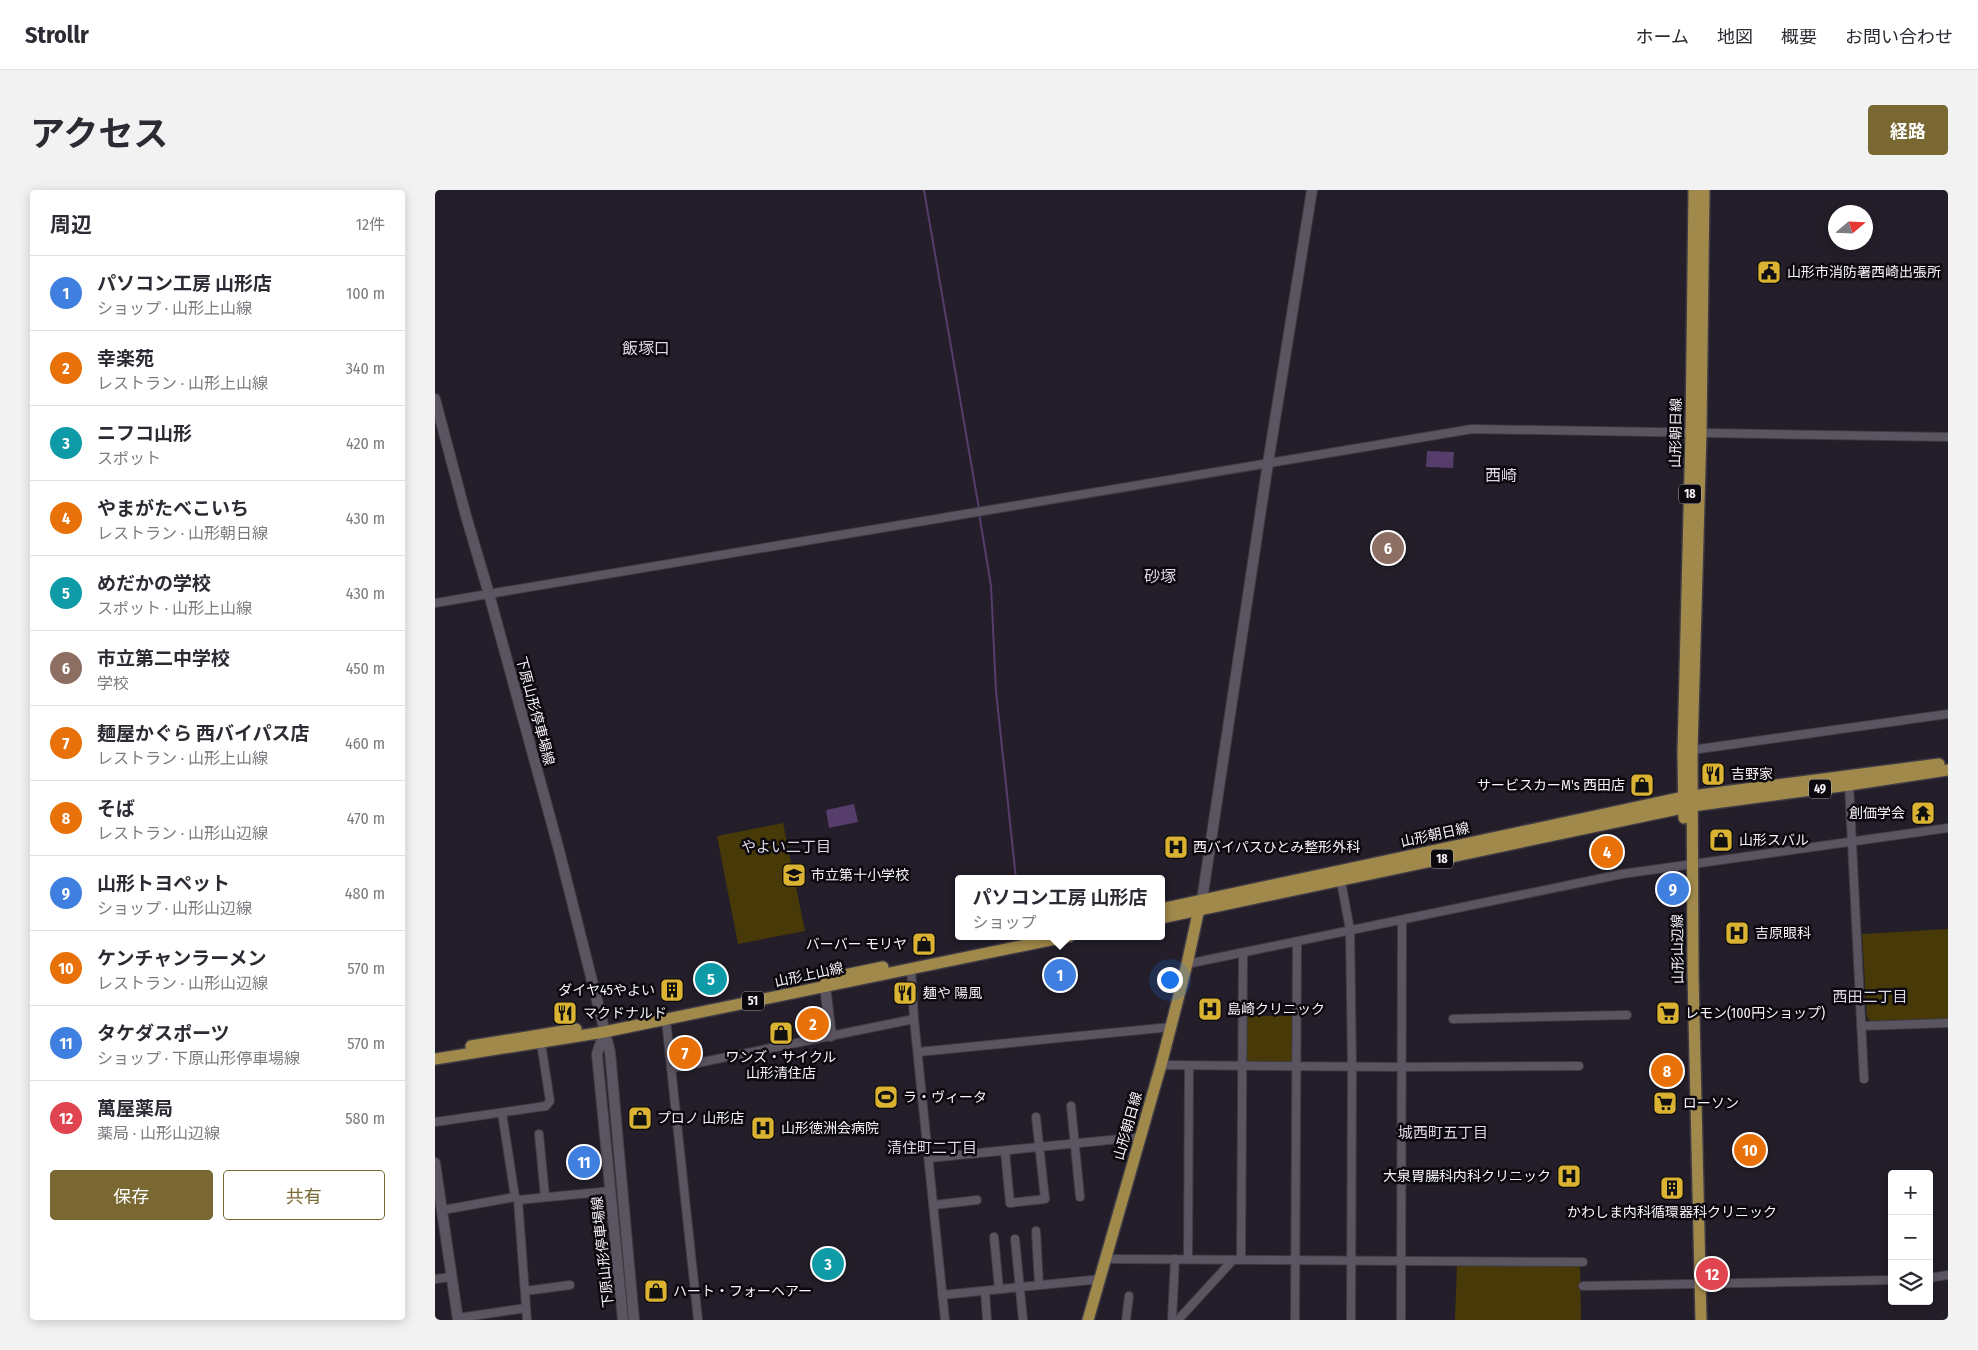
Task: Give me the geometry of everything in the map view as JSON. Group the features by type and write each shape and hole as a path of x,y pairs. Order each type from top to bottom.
{"main road":[{"path":"1200,905 1312,190"},
{"name":"山形朝日線","path":"1688,802 1692,750 1696,432 1694,190"},
{"name":"山形朝日線","path":"1688,802 1683,753 1704,190"},
{"name":"下原山形停車場線","path":"435,399 559,850 610,1052 634,1320"},
{"name":"49","path":"1688,802 1948,762"},
{"name":"49","path":"1688,802 1849,785 1948,770"},
{"name":"山形朝日線","path":"1088,1320 1161,1065 1200,905 1688,802"},
{"name":"山形山辺線","path":"1688,802 1697,1284 1695,1320"},
{"path":"1165,909 1200,905"},
{"path":"1165,917 1200,905"},
{"name":"山形上山線","path":"435,1059 541,1043 1014,940"},
{"name":"山形上山線","path":"435,1052 666,1020 1051,940"},
{"path":"825,986 831,1036"},
{"name":"下原山形停車場線","path":"604,1029 597,1054 623,1320"},
{"path":"435,1164 458,1319"},
{"name":"山形山辺線","path":"1697,1284 1701,1320"}],"street":[{"path":"435,603 1472,429 1948,437"},
{"path":"1692,750 1948,714"},
{"path":"1849,785 1863,1079"},
{"path":"1187,964 1243,954 1622,874 1948,828"},
{"path":"1340,876 1350,930 1352,1067 1351,1320"},
{"path":"1401,1320 1402,920"},
{"path":"1295,1320 1297,942"},
{"path":"1241,1260 1243,954"},
{"path":"911,969 917,1052 945,1320"},
{"path":"1453,1019 1627,1015"},
{"path":"666,1020 673,1068 698,1320"},
{"path":"673,1068 914,1020"},
{"path":"1861,1026 1948,1022"},
{"path":"917,1052 1171,1027"},
{"path":"435,1122 546,1106 550,1101 541,1043"},
{"path":"1161,1065 1402,1068 1579,1066"},
{"path":"1188,1259 1189,1066"},
{"path":"1071,1106 1080,1197"},
{"path":"502,1113 516,1199 527,1320"},
{"path":"1005,1151 1010,1203 1045,1199 1036,1117"},
{"path":"539,1134 545,1198"},
{"path":"929,1158 1140,1137"},
{"path":"443,1210 516,1199 611,1191"},
{"path":"934,1205 977,1200"},
{"path":"1036,1231 1039,1285"},
{"path":"994,1237 999,1289"},
{"path":"1015,1239 1023,1320"},
{"path":"1107,1259 1583,1262"},
{"path":"1171,1320 1175,1259"},
{"path":"1178,1320 1232,1261"},
{"path":"1933,1277 1948,1275"},
{"path":"435,1279 452,1277"},
{"path":"943,1295 1101,1279"},
{"path":"1583,1286 1888,1280"},
{"path":"525,1291 569,1285"},
{"path":"985,1291 987,1320"},
{"path":"1126,1320 1129,1296"},
{"path":"458,1319 526,1308"}],"shaded area":[{"path":"1427,451 1454,452 1453,468 1426,467"},
{"path":"854,804 858,822 829,828 826,810"},
{"path":"783,823 805,931 738,944 717,836"},
{"path":"1948,929 1948,1019 1872,1022 1867,1017 1862,934"},
{"path":"1246,1016 1294,1016 1293,1064 1246,1064"},
{"path":"1457,1264 1580,1264 1581,1320 1455,1320"}],"waterway":[{"path":"924,190 979,509"},
{"path":"979,513 991,586 996,691 1016,875"}],"place":[{"name":"山形市消防署西崎出張所","path":"1769,272"},
{"name":"市立第二中学校","path":"1388,548"},
{"name":"吉野家","path":"1713,774"},
{"name":"サービスカーM's 西田店","path":"1642,785"},
{"name":"創価学会","path":"1923,813"},
{"name":"山形スバル","path":"1721,840"},
{"name":"西バイパスひとみ整形外科","path":"1176,847"},
{"name":"やまがたべこいち","path":"1607,852"},
{"name":"市立第十小学校","path":"794,875"},
{"name":"山形トヨペット","path":"1673,889"},
{"name":"吉原眼科","path":"1737,933"},
{"name":"バーバー モリヤ","path":"924,944"},
{"name":"パソコン工房 山形店","path":"1060,975"},
{"name":"めだかの学校","path":"711,979"},
{"name":"ダイヤ45やよい","path":"672,990"},
{"name":"麺や 陽風","path":"905,993"},
{"name":"島崎クリニック","path":"1210,1009"},
{"name":"マクドナルド","path":"565,1013"},
{"name":"レモン(100円ショップ)","path":"1668,1013"},
{"name":"幸楽苑","path":"813,1024"},
{"name":"ワンズ・サイクル 山形清住店","path":"781,1033"},
{"name":"麺屋かぐら 西バイパス店","path":"685,1053"},
{"name":"そば","path":"1667,1071"},
{"name":"ラ・ヴィータ","path":"886,1097"},
{"name":"ローソン","path":"1665,1103"},
{"name":"プロノ 山形店","path":"640,1118"},
{"name":"山形徳洲会病院","path":"763,1128"},
{"name":"ケンチャンラーメン","path":"1750,1150"},
{"name":"タケダスポーツ","path":"584,1162"},
{"name":"大泉胃腸科内科クリニック","path":"1569,1176"},
{"name":"かわしま内科循環器科クリニック","path":"1672,1188"},
{"name":"ニフコ山形","path":"828,1264"},
{"name":"萬屋薬局","path":"1712,1274"},
{"name":"ハート・フォーヘアー","path":"656,1291"}],"district":[{"name":"飯塚口","path":"646,348"},
{"name":"西崎","path":"1501,475"},
{"name":"砂塚","path":"1160,576"},
{"name":"やよい二丁目","path":"786,847"},
{"name":"西田二丁目","path":"1870,997"},
{"name":"城西町五丁目","path":"1443,1133"},
{"name":"清住町二丁目","path":"932,1148"}]}
